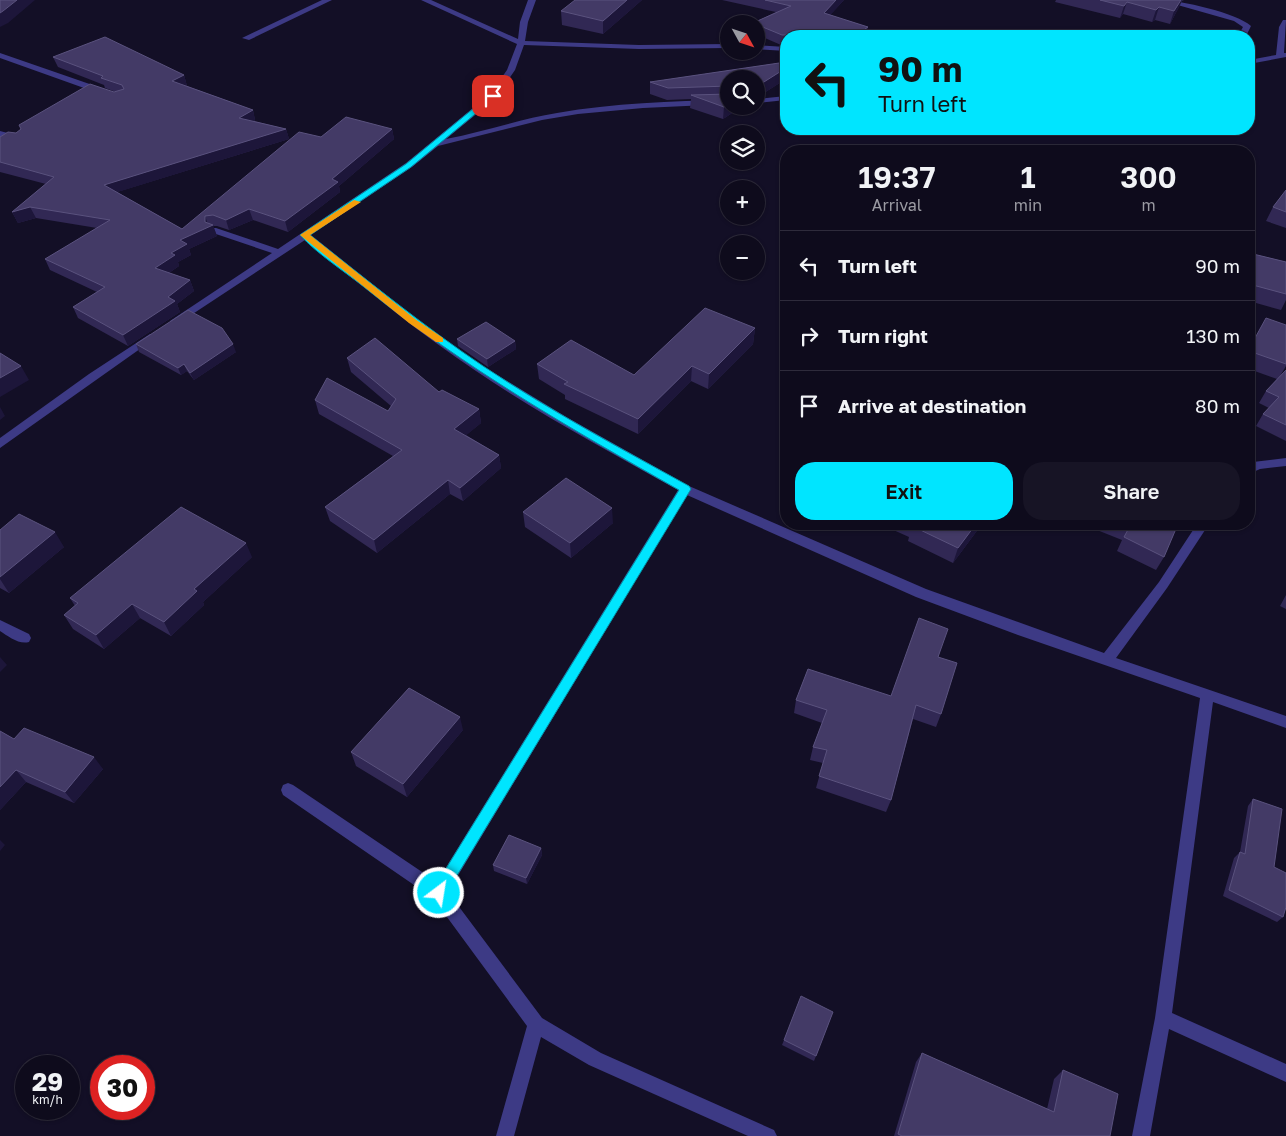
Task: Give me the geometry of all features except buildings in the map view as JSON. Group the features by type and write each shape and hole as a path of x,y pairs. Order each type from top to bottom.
{"street":[{"path":"246,38 328,0"},
{"path":"425,0 521,43 639,47 720,46"},
{"path":"0,444 93,376 356,202 438,143 493,96 511,70 521,43 524,22 532,0"},
{"path":"1164,0 1237,19 1247,26 1245,30"},
{"path":"1255,61 1283,56 1283,27 1286,22"},
{"path":"765,48 780,49"},
{"path":"0,55 113,95"},
{"path":"765,100 780,99"},
{"path":"438,143 461,140 548,117 596,109 720,102"},
{"path":"0,134 20,139"},
{"path":"214,230 278,252"},
{"path":"305,235 412,321 480,369 564,421 685,489 922,593 1023,631 1286,722"},
{"path":"1255,466 1286,462"},
{"path":"439,893 685,489"},
{"path":"1107,659 1163,585 1200,530"},
{"path":"0,625 24,638"},
{"path":"1142,1136 1163,1018 1207,694"},
{"path":"288,790 439,893 536,1024 595,1059 768,1136"},
{"path":"1163,1018 1286,1073"},
{"path":"505,1136 536,1024"}],"slow traffic":[{"path":"357,202 305,235 412,321 440,340"}],"route":[{"path":"439,893 685,489 564,421 480,369 412,321 305,235 356,202 438,143 493,96"}]}
